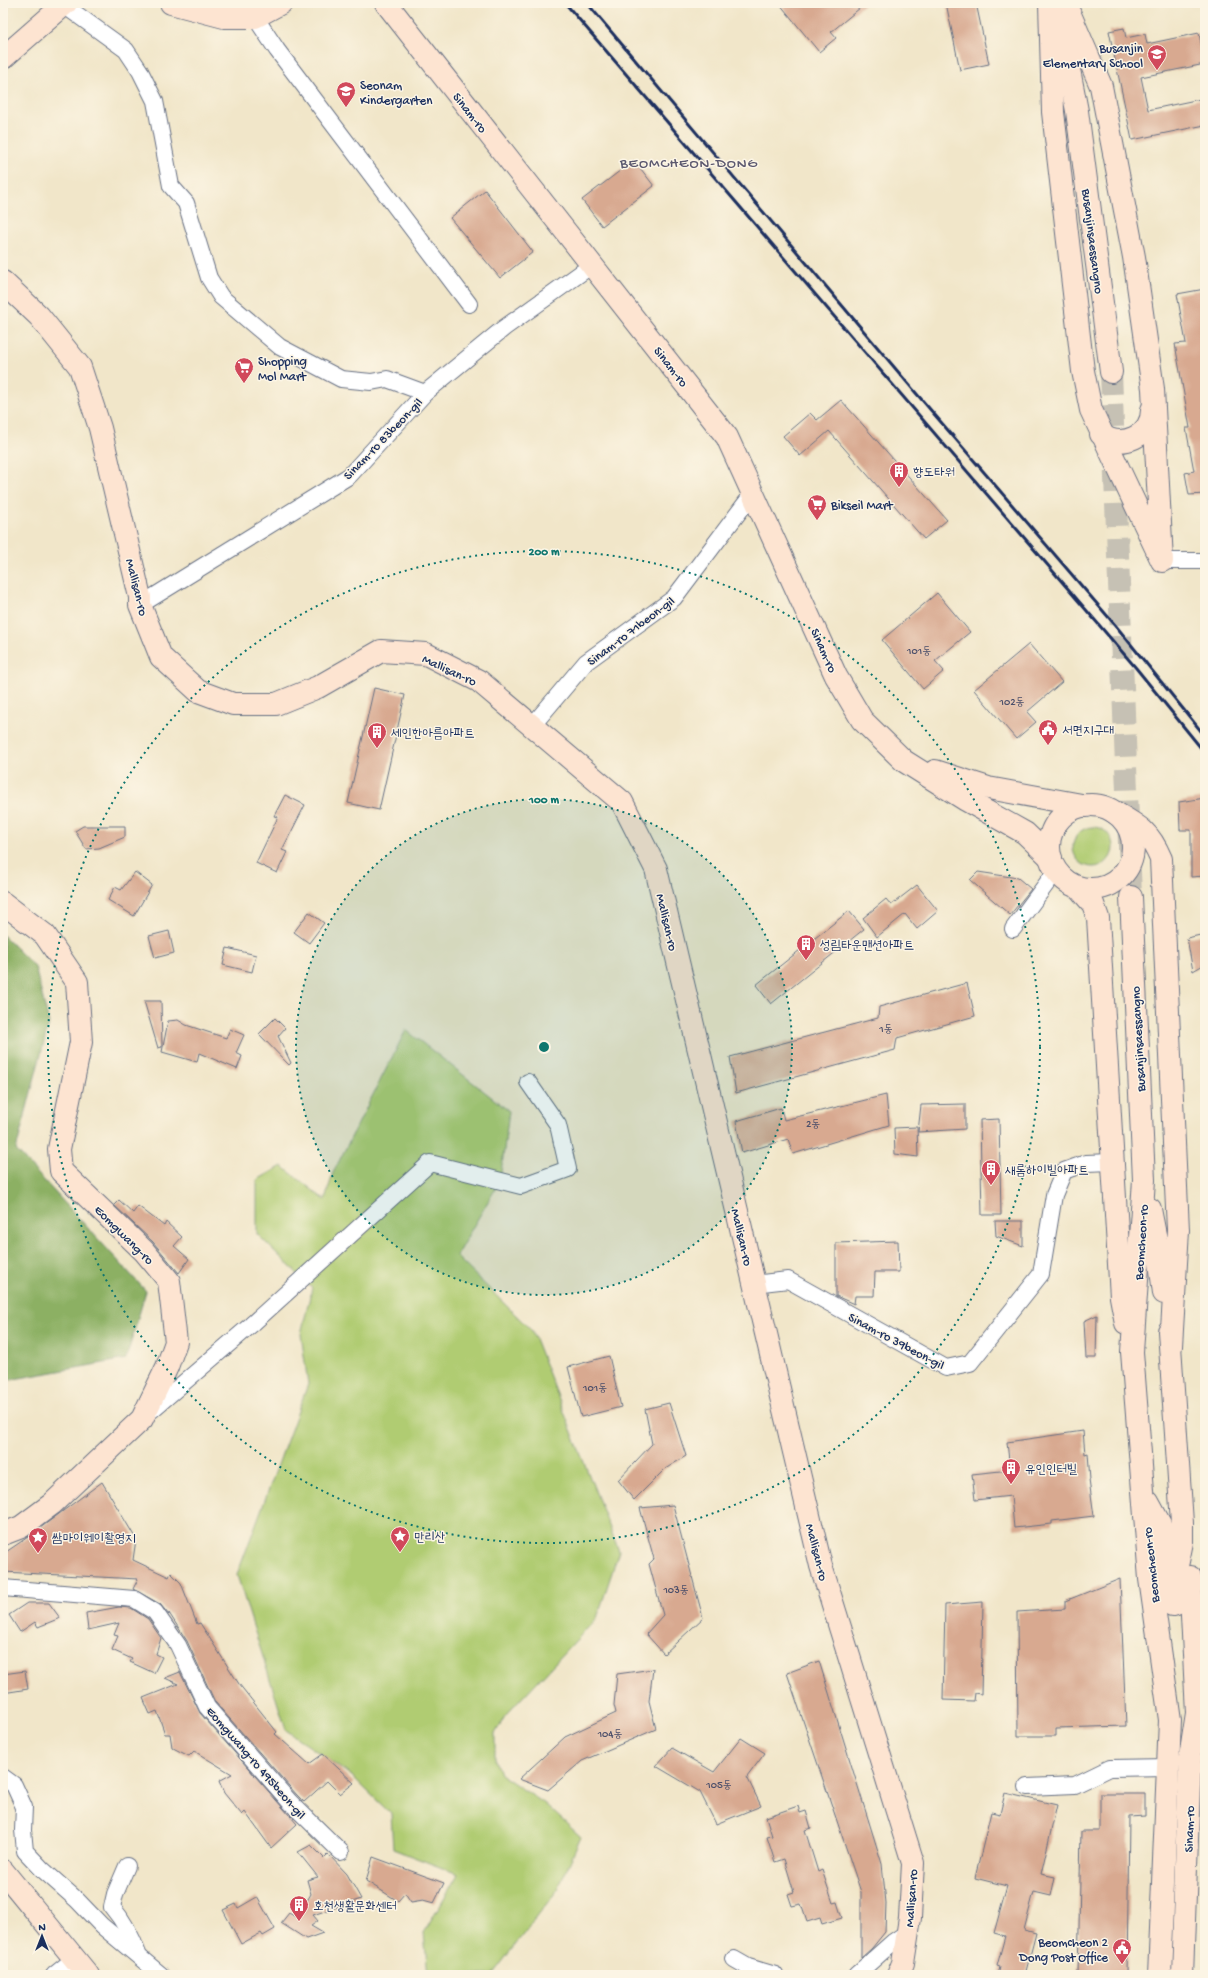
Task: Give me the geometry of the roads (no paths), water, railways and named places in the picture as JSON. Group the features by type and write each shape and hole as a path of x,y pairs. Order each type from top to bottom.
{"main road":[{"path":"3,58 64,3"},
{"path":"171,3 224,17 255,17 281,3"},
{"name":"Sinam-ro","path":"386,3 727,437 754,492 840,682 862,720 904,761"},
{"path":"1050,3 1053,112 1083,371 1091,410 1162,562"},
{"path":"1056,3 1077,111 1111,372"},
{"path":"1065,3 1101,86 1134,257 1153,389 1162,562"},
{"name":"Mallisan-ro","path":"3,282 39,316 80,366 100,428 140,597 140,605 161,657 198,691 233,704 276,704 318,687 381,651 426,654 479,681 622,802 656,869 821,1566 913,1863 908,1932 903,1963 898,1975"},
{"path":"1101,434 1108,439 1122,441 1137,437 1146,430 1152,416 1153,389"},
{"path":"904,761 988,788 1087,806 1102,807 1139,826 1153,841 1161,859 1178,1230 1171,1346"},
{"path":"904,761 966,800 1025,833 1066,881 1079,888 1093,904 1098,918 1121,1297 1132,1352"},
{"path":"1053,864 1050,843 1054,830 1062,818 1073,810 1087,806"},
{"path":"1079,888 1093,889 1106,887 1117,880 1126,870 1132,858 1133,845 1130,832 1124,821 1114,812"},
{"name":"Busanjinsaessangno","path":"1131,897 1144,1180"},
{"name":"Eomgwang-ro","path":"3,903 45,935 77,982 81,1042 59,1149 61,1171 144,1251 169,1281 176,1342 167,1366 142,1419 52,1504 21,1527 3,1534"},
{"name":"Beomcheon-ro","path":"1144,1180 1159,1255 1171,1346 1182,1542"},
{"name":"Beomcheon-ro","path":"1144,1180 1132,1352 1150,1579 1163,1667"},
{"path":"1142,1492 1160,1524 1165,1548 1168,1598 1172,1605 1175,1604 1179,1598 1178,1566 1182,1542"},
{"name":"Sinam-ro","path":"1182,1542 1190,1562 1197,1713 1190,1758 1182,1975"},
{"name":"Sinam-ro","path":"1159,1975 1170,1720 1163,1667"},
{"path":"3,1871 81,1967"}],"street":[{"path":"64,3 126,50 140,71 155,101 171,186 186,203 209,278 221,297 280,347 341,380 370,382 388,380 425,394"},
{"path":"255,17 282,56 469,304"},
{"name":"Sinam-ro 83beon-gil","path":"140,605 349,476 425,394 504,328 592,265"},
{"name":"Sinam-ro 71beon-gil","path":"532,726 586,662 674,598 754,492"},
{"path":"1162,562 1205,561"},
{"path":"1013,929 1053,864"},
{"path":"142,1419 251,1325 430,1163 521,1186 568,1169 558,1125 528,1082"},
{"name":"Sinam-ro 39beon-gil","path":"754,1284 788,1280 946,1368 970,1363 1041,1274 1054,1195 1064,1171 1086,1163 1112,1162"},
{"name":"Eomgwang-ro 495beon-gil","path":"3,1588 134,1599 155,1612 178,1645 208,1707 290,1802 341,1852"},
{"path":"1027,1788 1075,1785 1110,1768 1169,1767"},
{"path":"3,1777 14,1785 24,1807 23,1830 25,1851 102,1926 161,1975"},
{"path":"127,1866 115,1894 112,1907 127,1928 139,1956"},
{"path":"856,1975 893,1942 908,1932"},
{"path":"734,1959 748,1967 775,1975"},
{"path":"54,1975 81,1967"}],"tunnel":[{"path":"1111,372 1131,897"}],"railway":[{"path":"565,3 1136,668 1205,753"},
{"path":"587,3 916,393 1116,626 1205,736"}],"place":[{"name":"Busanjin Elementary School","path":"1157,71"},
{"name":"Seonam Kindergarten","path":"346,108"},
{"name":"Shopping Mol Mart","path":"244,384"},
{"name":"향도타워","path":"899,488"},
{"name":"Bikseil Mart","path":"817,521"},
{"name":"서면지구대","path":"1048,746"},
{"name":"세인한아름아파트","path":"377,749"},
{"name":"성림타운맨션아파트","path":"806,961"},
{"name":"새롬하이빌아파트","path":"991,1186"},
{"name":"유인인터빌","path":"1011,1485"},
{"name":"만리산","path":"400,1553"},
{"name":"쌈마이웨이촬영지","path":"38,1554"},
{"name":"호천생활문화센터","path":"299,1922"},
{"name":"Beomcheon 2 Dong Post Office","path":"1122,1965"}],"district":[{"name":"BEOMCHEON-DONG","path":"689,162"}]}
